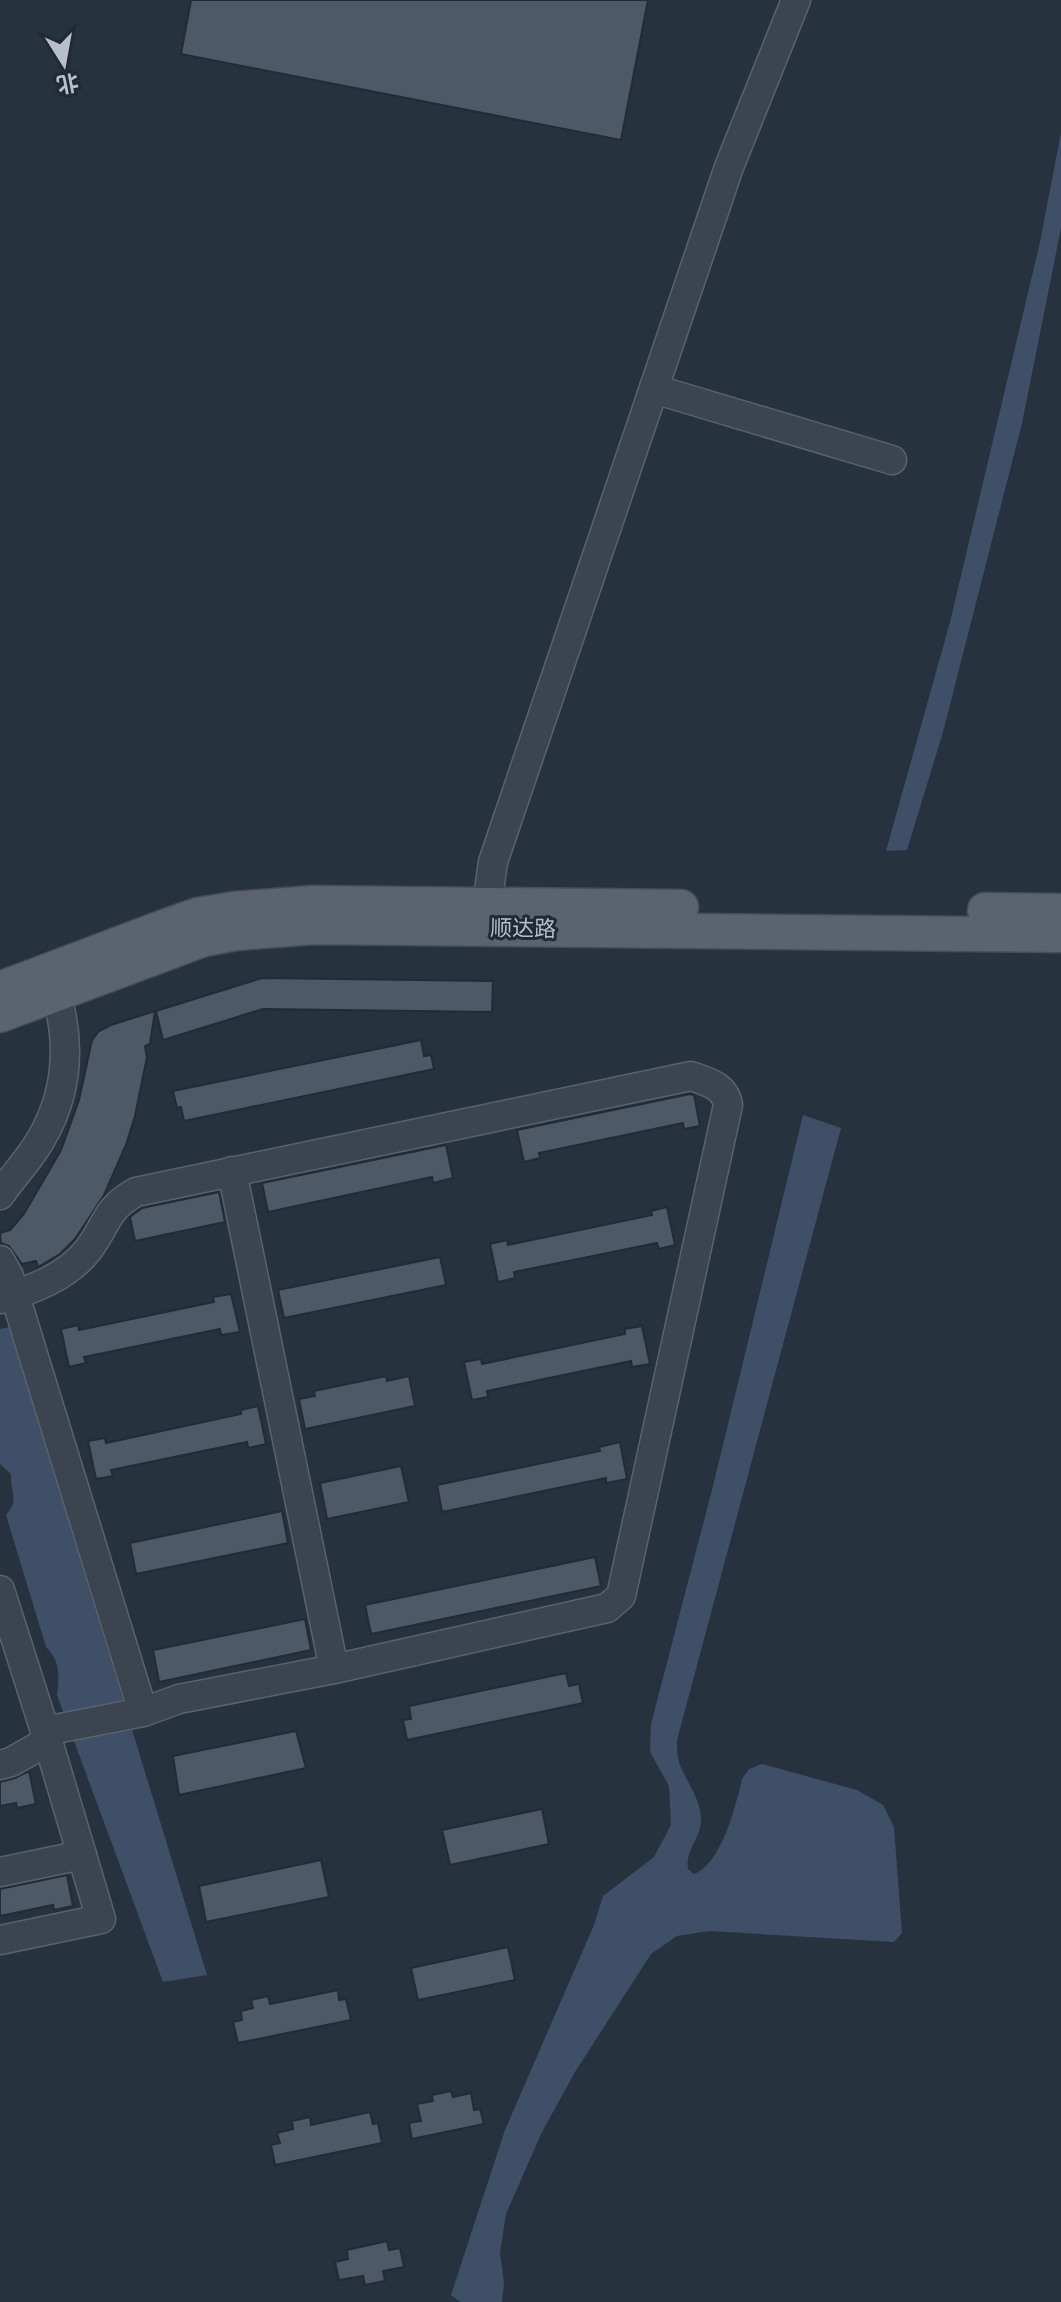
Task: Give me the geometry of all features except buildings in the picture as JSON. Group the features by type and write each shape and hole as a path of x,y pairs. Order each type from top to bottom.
{"main road":[{"name":"顺达路","path":"0,989 198,915 313,903 1061,911"},
{"name":"顺达路","path":"0,1015 204,939 314,927 1061,935"}],"street":[{"path":"487,905 493,862 729,167 796,0"},
{"path":"654,389 892,460"},
{"path":"0,1195 41,1141 55,1112 65,1080 64,1021 56,993"},
{"path":"0,1765 11,1762 47,1736 143,1712 179,1699 334,1669 607,1608 621,1596 728,1105 727,1096 717,1086 691,1076 136,1192 119,1202 105,1218 98,1236 69,1269 7,1297"},
{"path":"232,1171 334,1669"},
{"path":"0,1260 9,1276 7,1297 143,1712"},
{"path":"0,1590 101,1919 0,1940"},
{"path":"0,1872 82,1855"}],"water":[{"path":"1061,133 1061,228 1022,423 943,732 907,850 886,851 950,622 1040,242"},
{"path":"803,1115 841,1128 677,1740 679,1762 696,1798 701,1820 688,1869 694,1874 712,1859 726,1833 742,1779 749,1769 762,1764 857,1790 883,1805 894,1827 902,1933 894,1942 709,1931 677,1936 651,1954 575,2072 541,2134 506,2214 500,2253 504,2283 502,2302 460,2302 451,2295 505,2130 594,1925 603,1896 654,1857 671,1825 669,1786 650,1752 651,1724 713,1486"},
{"path":"9,1327 207,1975 163,1982 57,1695 57,1664 46,1647 6,1515 13,1505 13,1496 11,1474 0,1464 0,1329"}]}
